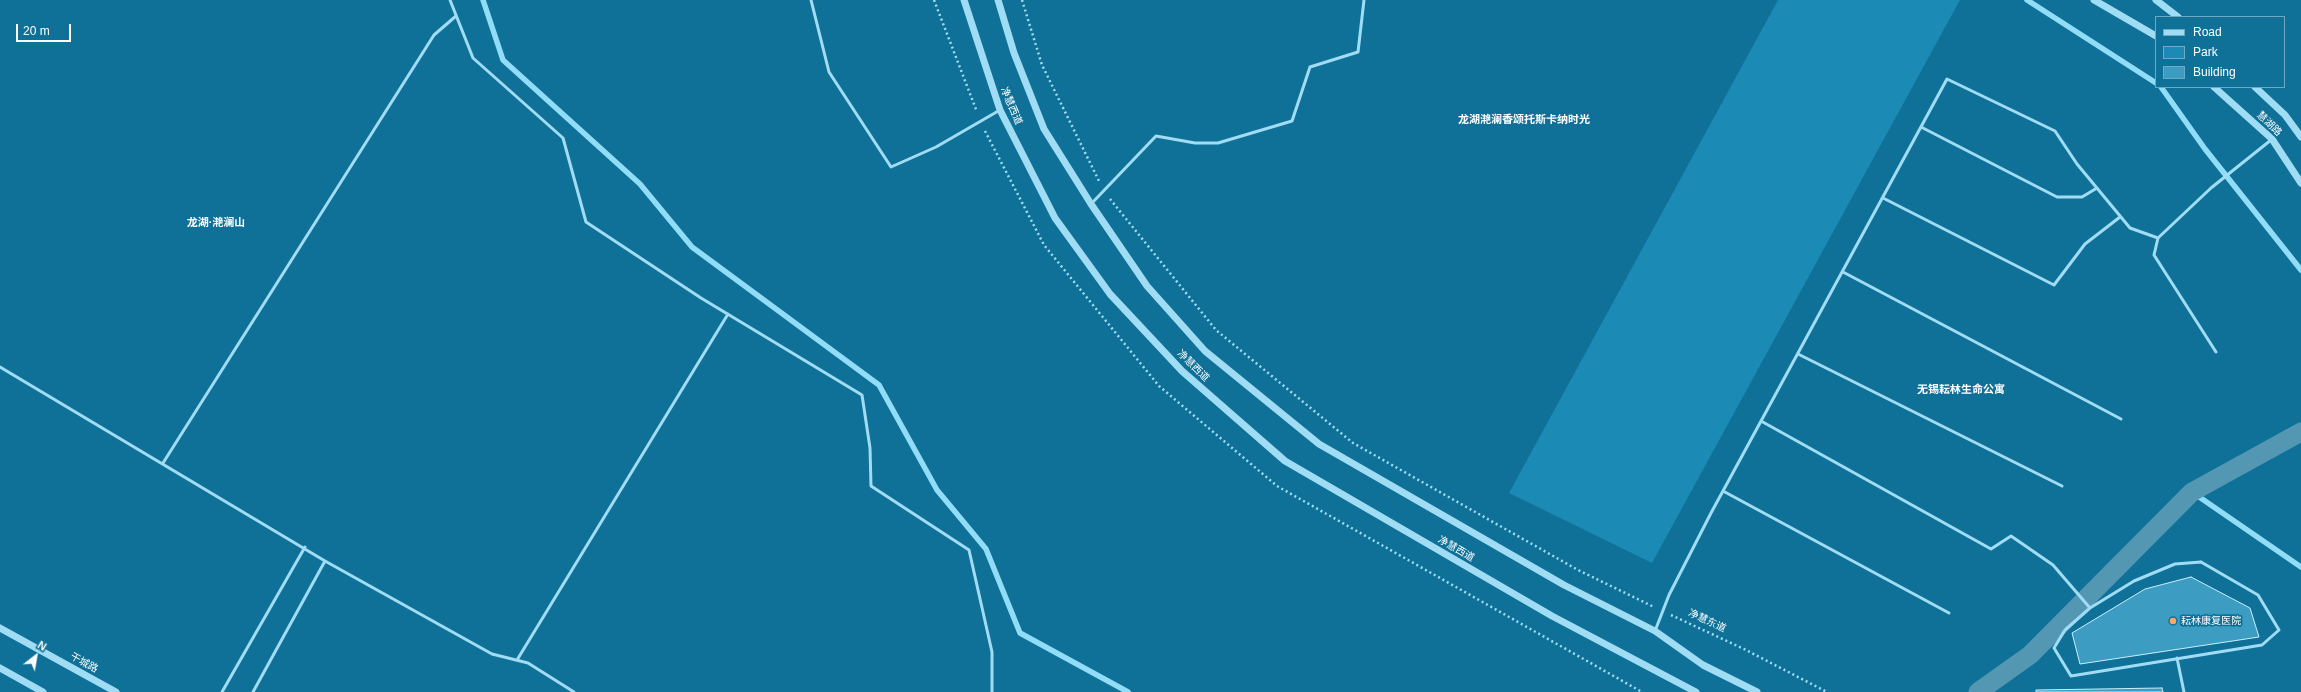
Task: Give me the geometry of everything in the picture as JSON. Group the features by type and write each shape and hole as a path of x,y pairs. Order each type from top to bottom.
{"street":[{"name":"净慧西道","path":"964,0 1000,110 1056,218 1110,294 1182,371 1285,461 1552,616 1696,692"},
{"name":"净慧西道","path":"998,0 1014,53 1044,129 1091,204 1147,286 1205,351 1319,444 1564,585 1655,631"},
{"path":"2094,0 2155,35"},
{"path":"2156,0 2177,16"},
{"name":"慧湖路","path":"2215,88 2272,139 2301,183"},
{"name":"慧湖路","path":"2256,88 2285,115 2301,137"},
{"name":"干城路","path":"0,628 116,692"},
{"path":"1655,631 1704,665 1757,692"},
{"path":"0,668 43,692"}],"lane":[{"path":"450,0 473,58 563,138 586,222 728,314 862,395 870,448 871,486 969,550 992,652 992,692"},
{"path":"811,0 829,72 891,167 936,147 1000,110"},
{"path":"1091,204 1156,136 1195,143 1218,142 1292,121 1310,67 1358,52 1364,0"},
{"path":"163,463 434,34 456,16"},
{"path":"1655,631 1669,595 1723,491 1947,79 2055,131 2077,164 2130,228 2158,238"},
{"path":"1921,128 2057,197 2082,197 2097,188"},
{"path":"2216,352 2154,255 2158,238 2217,183 2272,139"},
{"path":"1883,198 2054,285 2084,244 2120,217"},
{"path":"1842,272 2122,420"},
{"path":"517,660 728,314"},
{"path":"1798,354 2062,486"},
{"path":"0,367 306,547 325,561 492,654 528,663 574,692"},
{"path":"1761,421 1991,549 2011,536 2053,565 2088,607"},
{"path":"1723,491 1949,613"},
{"path":"222,692 306,547"},
{"path":"253,692 325,561"},
{"path":"2201,562 2258,595 2279,630 2262,645 2071,676 2054,648 2065,630 2088,607 2134,581 2175,564 2201,562"},
{"path":"2177,658 2184,692"}],"path":[{"path":"1022,0 1042,65 1103,191"},
{"name":"净慧东道","path":"1103,191 1216,330 1353,443 1578,570 1744,649 1827,692"},
{"path":"1544,638 1642,692"}],"green space":[{"path":"1778,0 1960,0 1652,563 1509,493"}],"building":[{"name":"耘林康复医院","path":"2191,577 2250,608 2259,637 2080,664 2072,633 2145,589"},
{"path":"2162,688 2163,692 2036,692 2036,690"}],"waterway":[{"path":"483,0 503,60 640,184 692,247 879,385 937,490 986,549 1020,633 1128,692"},
{"path":"2027,0 2155,82"},
{"path":"2162,88 2205,149 2301,270"},
{"path":"1978,692 2030,655 2192,492 2301,432"},
{"path":"2192,492 2301,567"}],"place":[{"name":"耘林康复医院","path":"2173,621"}],"district":[{"name":"龙湖滟澜香颂托斯卡纳时光","path":"1524,120"},
{"name":"龙湖·滟澜山","path":"216,223"},
{"name":"无锡耘林生命公寓","path":"1961,390"}]}
